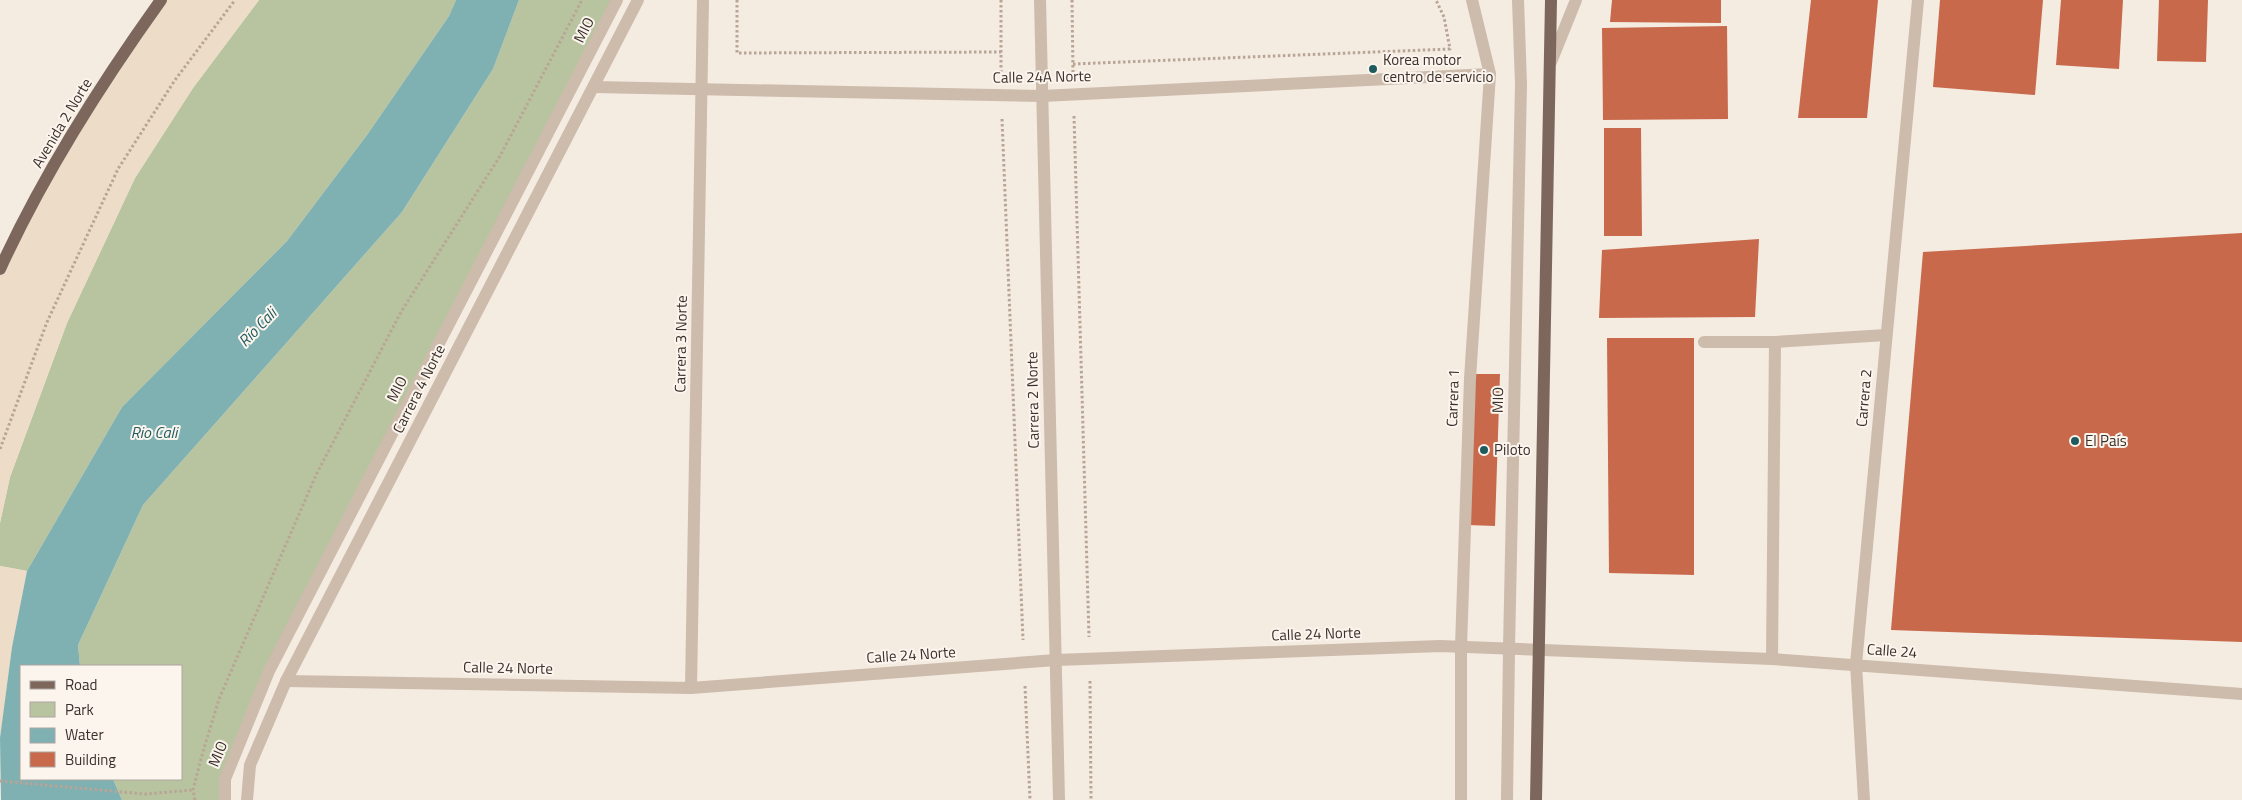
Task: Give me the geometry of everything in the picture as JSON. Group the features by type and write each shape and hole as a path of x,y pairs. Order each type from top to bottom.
{"main road":[{"name":"Avenida 2 Norte","path":"0,269 20,226 66,145 136,34 161,0"},
{"path":"1536,800 1551,0"}],"street":[{"name":"MIO","path":"225,800 225,779 270,671 617,0"},
{"name":"Carrera 4 Norte","path":"247,800 250,765 286,681 638,0"},
{"name":"Carrera 3 Norte","path":"691,688 703,0"},
{"name":"Carrera 2 Norte","path":"1040,0 1059,800"},
{"name":"Carrera 1","path":"1461,800 1461,647 1470,379 1490,74 1472,0"},
{"name":"MIO","path":"1508,800 1508,648 1521,84 1518,0"},
{"path":"1551,62 1576,0"},
{"name":"Carrera 2","path":"1864,800 1856,664 1918,0"},
{"name":"Calle 24A Norte","path":"594,87 1042,96 1490,74"},
{"path":"1704,342 1775,342 1886,335"},
{"path":"1772,659 1775,342"},
{"name":"Calle 24 Norte","path":"286,681 691,688 1056,660 1461,647 1539,649"},
{"name":"Calle 24","path":"1539,649 1856,664 2242,694"}],"path":[{"path":"0,449 47,322 118,169 175,80 235,0"},
{"path":"195,800 193,790 220,699 316,475 401,312 500,156 582,0"},
{"path":"737,0 737,53 1001,52"},
{"path":"1001,0 1001,95 1030,800"},
{"path":"1072,0 1073,94 1090,659 1091,800"},
{"path":"1073,64 1450,49 1444,17 1436,0"},
{"path":"0,781 145,794 193,790"}],"green space":[{"path":"259,0 456,0 449,16 367,135 287,241 122,407 27,571 0,566 0,523 10,477 67,323 135,178 193,88"},
{"path":"519,0 617,0 269,671 225,779 225,800 122,800 113,780 182,780 182,665 80,665 78,645 143,505 402,212 493,69"}],"shaded area":[{"path":"161,0 259,0 193,88 135,178 67,323 10,477 0,523 0,269 20,226"},
{"path":"0,566 27,571 12,647 0,738"}],"water":[{"name":"Rio Cali","path":"456,0 519,0 493,69 402,212 143,505 78,645 80,665 20,665 20,780 113,780 122,800 1,800 0,738 12,647 27,571 122,407 287,241 367,135 449,16"}],"building":[{"path":"1612,0 1721,0 1721,23 1610,22"},
{"path":"1811,0 1878,0 1867,118 1798,118"},
{"path":"1940,0 2043,0 2035,95 1933,87"},
{"path":"2061,0 2123,0 2119,69 2056,65"},
{"path":"2159,0 2208,0 2206,62 2157,61"},
{"path":"1727,26 1728,119 1603,120 1602,28"},
{"path":"1604,128 1641,128 1642,236 1604,236"},
{"name":"El País","path":"2242,233 2242,642 1891,630 1923,252"},
{"path":"1759,239 1755,317 1599,318 1602,250"},
{"path":"1607,338 1694,338 1694,575 1609,573"},
{"name":"Piloto","path":"1473,374 1500,374 1495,526 1468,525"}],"place":[{"name":"Korea motor centro de servicio","path":"1373,69"},
{"name":"El País","path":"2075,441"},
{"name":"Piloto","path":"1484,450"}],"water label":[{"name":"Río Cali","path":"257,327"}]}
